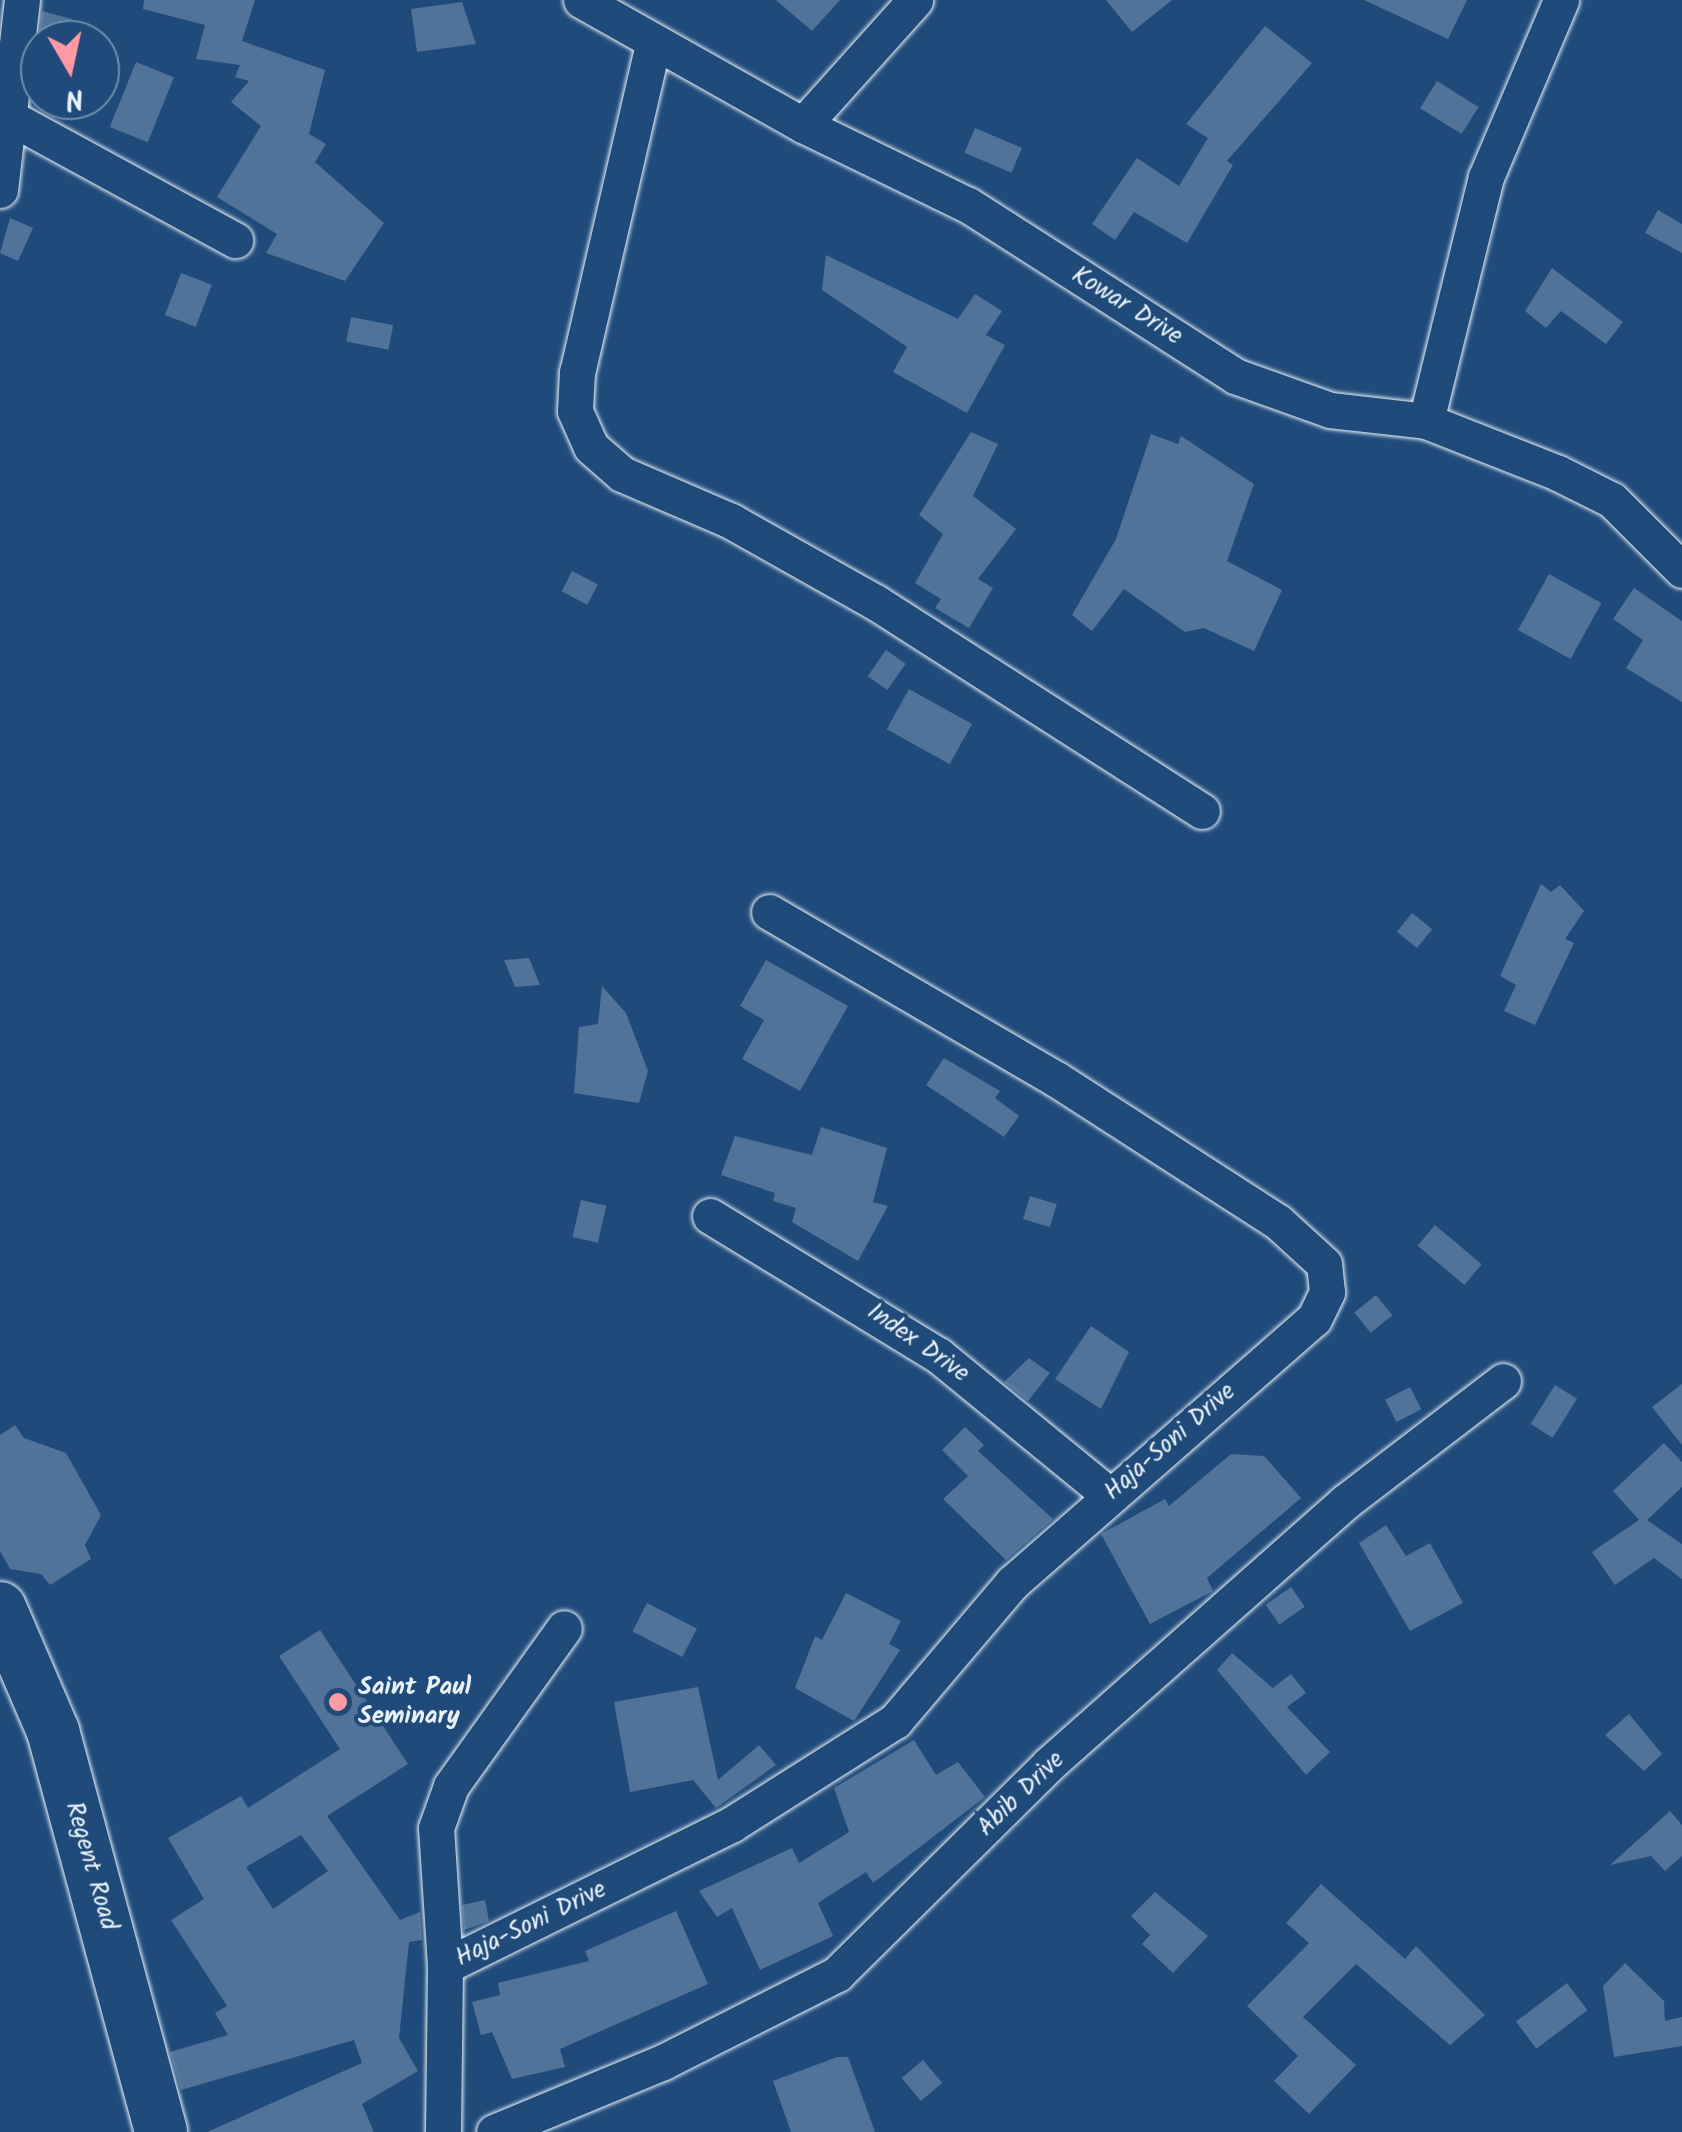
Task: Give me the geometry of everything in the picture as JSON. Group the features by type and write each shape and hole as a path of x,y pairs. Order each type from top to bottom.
{"main road":[{"name":"Regent Road","path":"0,1608 54,1732 161,2132"},
{"name":"Regent Road","path":"0,1692 44,1811 125,2132"}],"street":[{"path":"0,190 5,114 22,0"},
{"name":"Kowar Drive","path":"581,0 653,44 803,125 968,205 1235,376 1330,410 1426,421 1612,500 1682,570"},
{"path":"803,125 916,0"},
{"path":"1426,421 1486,177 1561,0"},
{"path":"653,44 577,372 575,412 591,447 622,474 731,521 875,602 1202,811"},
{"path":"5,114 235,240"},
{"name":"Haja-Soni Drive","path":"445,1966 732,1824 895,1721 1012,1583 1314,1319 1327,1292 1324,1264 1278,1222 1056,1079 769,912"},
{"name":"Index Drive","path":"710,1216 938,1355 1109,1495"},
{"name":"Abib Drive","path":"494,2132 664,2062 838,1974 1049,1764 1345,1502 1503,1381"},
{"path":"442,2132 445,1966 432,1850 442,1806 564,1628"}],"building":[{"path":"144,0 255,0 242,41 325,70 309,134 326,144 315,162 384,223 345,281 266,253 277,234 217,197 261,126 231,102 249,81 235,77 240,65 196,59 205,25 143,9"},
{"path":"776,0 840,0 812,31"},
{"path":"1106,0 1172,0 1132,32"},
{"path":"1364,0 1467,0 1448,39"},
{"path":"462,2 476,44 417,52 411,9"},
{"path":"42,11 72,19 72,20 41,20"},
{"path":"1265,26 1312,63 1227,161 1233,165 1187,243 1134,212 1115,240 1092,224 1137,158 1179,186 1208,138 1186,124"},
{"path":"136,62 174,77 148,142 110,127 113,120 120,120 120,102"},
{"path":"1437,81 1479,107 1462,134 1420,108"},
{"path":"975,128 1022,148 1011,173 964,153"},
{"path":"1658,210 1682,224 1682,253 1645,233"},
{"path":"10,218 33,228 18,261 0,253"},
{"path":"826,255 958,319 975,294 1002,311 986,335 1005,345 967,413 893,372 907,347 822,290"},
{"path":"1552,268 1623,322 1606,344 1561,311 1546,328 1525,311"},
{"path":"181,273 212,285 196,327 165,315"},
{"path":"351,317 393,325 388,350 346,342"},
{"path":"971,432 998,444 973,496 1016,529 978,579 993,588 969,628 935,608 941,599 915,583 943,534 919,515"},
{"path":"1151,434 1178,444 1181,436 1254,484 1227,561 1282,590 1254,651 1204,628 1185,632 1124,589 1092,631 1072,615 1116,539"},
{"path":"572,571 598,584 587,605 562,591"},
{"path":"1549,574 1601,603 1570,659 1518,630"},
{"path":"1634,588 1682,621 1682,702 1626,668 1643,640 1613,619"},
{"path":"886,650 906,664 887,690 868,676"},
{"path":"909,689 972,724 950,764 887,729"},
{"path":"1541,884 1551,892 1560,885 1584,911 1565,939 1574,943 1535,1025 1504,1011 1516,985 1500,976"},
{"path":"1412,913 1432,929 1417,948 1397,932"},
{"path":"529,958 540,985 515,987 504,960"},
{"path":"766,960 848,1006 800,1091 742,1059 764,1020 740,1006"},
{"path":"602,986 626,1013 648,1071 639,1103 574,1093 579,1027 598,1024"},
{"path":"944,1058 1000,1091 995,1098 1019,1116 1004,1137 926,1085"},
{"path":"821,1127 887,1148 873,1202 888,1206 858,1261 792,1222 796,1208 773,1201 775,1193 721,1175 735,1136 812,1155"},
{"path":"1030,1196 1057,1204 1050,1227 1023,1219"},
{"path":"581,1200 606,1206 598,1243 572,1237"},
{"path":"1435,1225 1482,1264 1464,1285 1418,1246"},
{"path":"1376,1295 1392,1315 1371,1333 1354,1313"},
{"path":"1091,1326 1129,1352 1101,1409 1055,1379"},
{"path":"1029,1358 1050,1373 1028,1401 1004,1382"},
{"path":"1682,1384 1682,1445 1652,1407"},
{"path":"1555,1385 1577,1399 1553,1438 1531,1424"},
{"path":"1410,1387 1421,1409 1396,1422 1385,1400"},
{"path":"15,1425 24,1438 66,1453 101,1515 85,1545 91,1559 50,1585 41,1574 10,1569 0,1551 0,1435"},
{"path":"965,1427 984,1445 978,1451 1053,1519 1006,1560 943,1499 968,1476 942,1450"},
{"path":"1664,1443 1682,1462 1682,1487 1647,1520 1682,1544 1682,1579 1654,1558 1615,1585 1592,1552 1639,1520 1613,1491"},
{"path":"1231,1454 1264,1456 1301,1498 1207,1578 1213,1591 1150,1624 1101,1534 1165,1499 1169,1506"},
{"path":"1386,1525 1406,1556 1430,1543 1463,1603 1410,1631 1359,1543"},
{"path":"1291,1587 1305,1607 1279,1624 1266,1605"},
{"path":"846,1593 901,1621 889,1644 900,1650 854,1721 795,1688 815,1636 822,1640"},
{"path":"647,1603 697,1628 682,1657 632,1632"},
{"path":"320,1630 408,1764 327,1816 400,1920 420,1912 422,1940 409,1942 399,2038 418,2071 362,2104 374,2132 207,2132 362,2063 354,2040 181,2090 170,2052 228,2035 215,2013 227,2006 171,1920 204,1899 168,1838 241,1796 248,1808 340,1749 279,1656","holes":["301,1835 328,1871 273,1909 246,1867"]},
{"path":"1232,1653 1273,1688 1291,1674 1306,1693 1287,1707 1330,1752 1306,1775 1217,1670"},
{"path":"698,1687 718,1780 759,1745 776,1765 716,1808 693,1780 630,1792 614,1702"},
{"path":"1629,1714 1662,1754 1644,1771 1605,1735"},
{"path":"914,1740 936,1775 958,1762 985,1797 873,1883 866,1872 818,1903 833,1936 760,1970 732,1908 717,1917 699,1891 792,1848 799,1863 849,1832 834,1788"},
{"path":"1670,1811 1682,1825 1682,1856 1665,1871 1651,1856 1610,1865"},
{"path":"1321,1884 1405,1959 1416,1946 1485,2015 1450,2045 1356,1964 1303,2017 1356,2065 1309,2114 1274,2081 1298,2056 1247,2006 1309,1943 1286,1923"},
{"path":"1155,1892 1208,1936 1173,1973 1142,1944 1150,1935 1131,1916"},
{"path":"485,1900 489,1921 464,1930 462,1905"},
{"path":"676,1911 708,1984 560,2049 565,2067 512,2079 492,2032 481,2035 472,2002 500,1995 498,1983 589,1961 585,1951"},
{"path":"1625,1963 1664,2001 1665,2021 1682,2017 1682,2046 1614,2057 1603,1986"},
{"path":"1567,1983 1587,2010 1536,2049 1516,2022"},
{"path":"837,2057 848,2057 875,2132 791,2132 773,2081"},
{"path":"923,2060 942,2083 921,2101 902,2078"}],"place":[{"name":"Saint Paul Seminary","path":"338,1702"}]}
